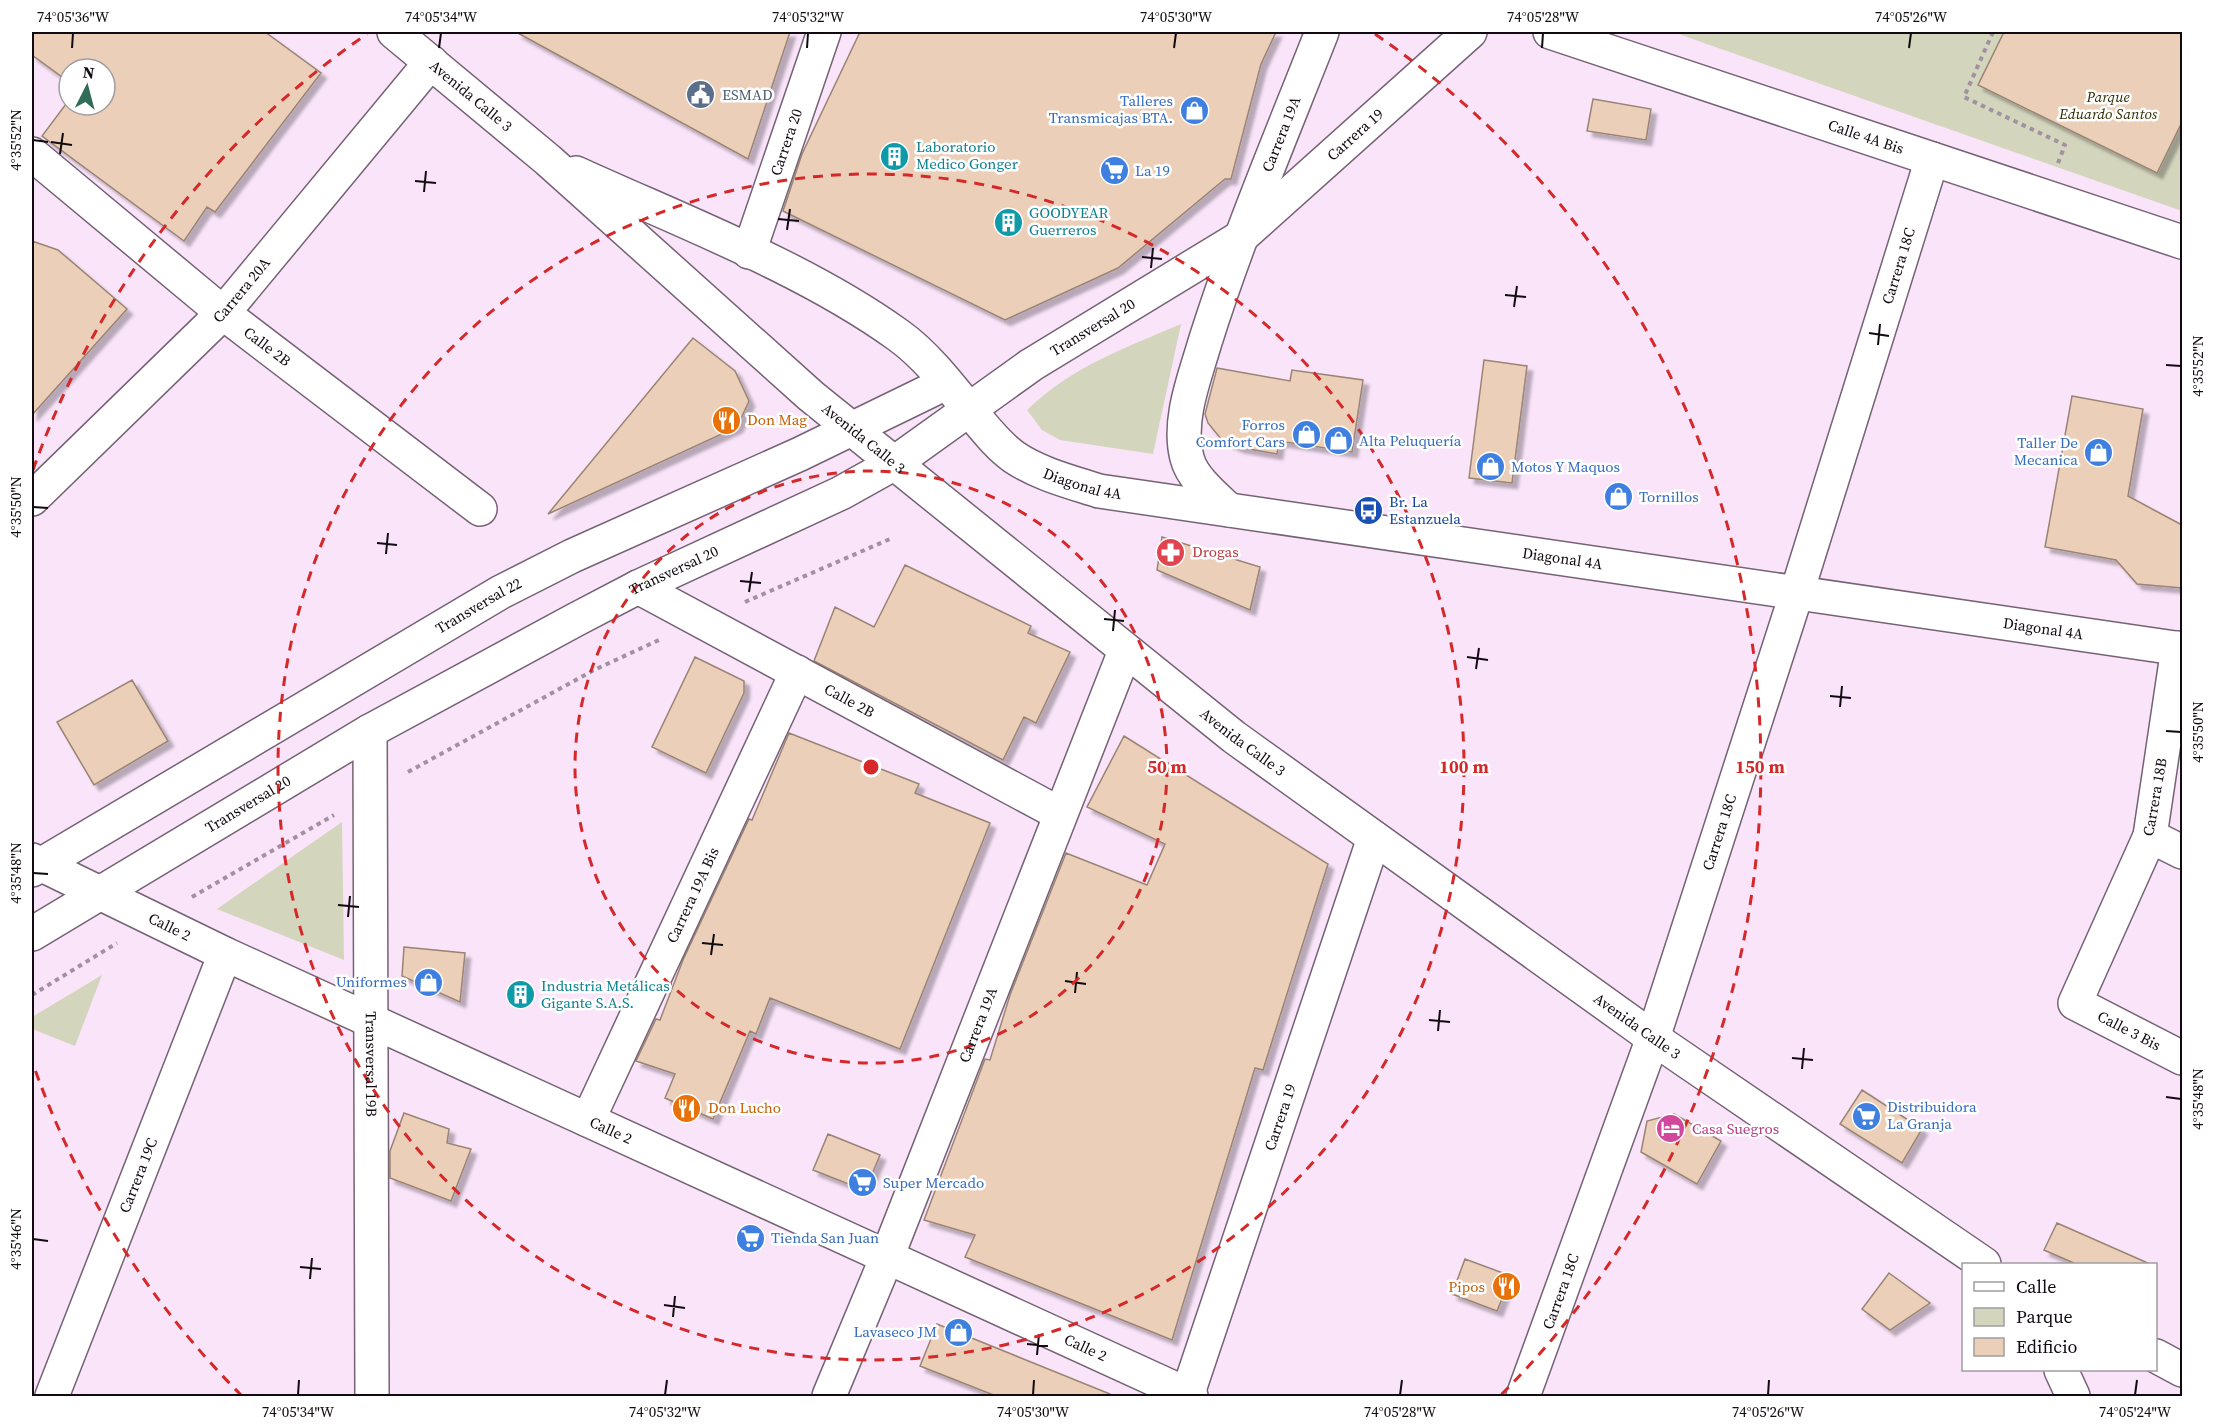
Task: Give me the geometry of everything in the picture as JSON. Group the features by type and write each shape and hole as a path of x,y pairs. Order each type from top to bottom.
{"street":[{"name":"Avenida Calle 3","path":"394,32 548,160 850,429 1234,737 1653,1038 1983,1263"},
{"name":"Carrera 20","path":"749,252 824,32"},
{"name":"Carrera 19A","path":"1229,510 1198,478 1187,459 1184,435 1191,389 1241,237 1322,32"},
{"name":"Carrera 19","path":"1241,237 1470,32"},
{"name":"Calle 4A Bis","path":"1550,32 2182,242"},
{"name":"Carrera 20A","path":"32,499 223,313 431,62"},
{"name":"Calle 2B","path":"32,154 223,313 480,509"},
{"name":"Carrera 18C","path":"1523,1396 1653,1038 1797,592 1932,159"},
{"name":"Avenida Calle 3","path":"548,160 814,283 863,312 909,344 969,409"},
{"name":"Transversal 20","path":"99,893 370,731 638,587 801,512 893,464 1031,364 1241,237"},
{"name":"Transversal 22","path":"34,865 501,592 572,556 946,383"},
{"name":"Diagonal 4A","path":"969,409 993,439 1014,457 1065,480 1099,491 2180,648"},
{"name":"Calle 2B","path":"638,587 1060,814"},
{"name":"Carrera 18B","path":"2075,1003 2150,836 2180,648"},
{"name":"Carrera 19A","path":"829,1396 887,1257 1125,651"},
{"name":"Carrera 19A Bis","path":"588,1120 797,672"},
{"name":"Transversal 19B","path":"370,731 372,1396"},
{"path":"2150,836 2182,852"},
{"name":"Carrera 19","path":"1189,1396 1374,838"},
{"name":"Calle 2","path":"34,865 1189,1396"},
{"path":"32,934 99,893"},
{"name":"Carrera 19C","path":"52,1396 225,954"},
{"name":"Calle 3 Bis","path":"2075,1003 2182,1058"},
{"path":"2157,1357 2182,1370"},
{"path":"2061,1371 2073,1396"}],"path":[{"path":"1993,32 1964,97 2065,145 2045,197"},
{"path":"188,899 370,794 594,670 890,539"},
{"path":"32,995 72,970"}],"green space":[{"name":"Parque Eduardo Santos","path":"1673,32 2182,32 2182,211"},
{"path":"1181,324 1153,454 1060,440 1042,430 1027,410 1044,395 1081,370"},
{"path":"342,822 344,960 217,909"},
{"path":"102,975 75,1046 32,1029 32,1017"}],"building":[{"path":"32,32 265,32 321,73 215,212 207,207 184,241 42,136 57,116 117,117 117,57 57,57 57,73 32,55"},
{"name":"ESMAD","path":"516,32 790,32 748,159"},
{"path":"860,32 1276,32 1261,64 1231,179 1225,179 1118,268 1005,320 783,211 802,154"},
{"path":"2004,32 2182,32 2182,122 2157,173 1978,85"},
{"path":"1593,99 1651,109 1646,140 1587,131"},
{"path":"32,241 58,250 127,309 32,415"},
{"path":"693,338 735,371 749,401 737,427 548,514"},
{"path":"1484,360 1527,366 1512,483 1469,478"},
{"path":"1217,368 1290,381 1292,370 1363,380 1352,452 1279,441 1277,454 1238,447 1221,439 1208,423 1205,414"},
{"name":"Taller De Mecanica","path":"2072,396 2143,409 2128,496 2182,525 2182,588 2137,584 2116,560 2045,547"},
{"path":"1162,537 1260,567 1250,610 1157,570"},
{"path":"905,565 1031,626 1028,633 1070,652 1036,723 1024,717 1003,760 814,661 835,607 874,627"},
{"path":"695,657 744,681 744,693 706,773 652,747"},
{"path":"132,680 168,741 94,785 57,722"},
{"path":"789,733 919,784 915,793 990,823 900,1049 770,998 756,1034 750,1031 713,1119 665,1098 675,1074 636,1061 656,1019 660,1020 683,960 749,819 752,820"},
{"path":"1124,736 1328,864 1263,1070 1255,1068 1172,1340 965,1257 975,1235 924,1220 985,1059 990,1060 1010,995 1066,853 1147,885 1165,844 1087,807"},
{"path":"404,947 465,953 460,1002 402,976"},
{"path":"1862,1090 1922,1129 1902,1163 1840,1124"},
{"path":"404,1113 449,1129 447,1143 471,1149 451,1201 390,1178 390,1151"},
{"path":"1674,1114 1721,1141 1697,1184 1641,1152 1647,1121"},
{"path":"828,1134 880,1155 870,1179 851,1185 813,1170"},
{"path":"2057,1223 2148,1263 2074,1263 2044,1250"},
{"path":"1465,1259 1511,1276 1497,1311 1452,1294"},
{"path":"1889,1273 1930,1303 1890,1330 1862,1309"},
{"path":"937,1324 1110,1394 1110,1396 996,1396 920,1366"}],"place":[{"name":"ESMAD","path":"701,95"},
{"name":"Talleres Transmicajas BTA.","path":"1194,110"},
{"name":"Laboratorio Medico Gonger","path":"895,156"},
{"name":"La 19","path":"1114,171"},
{"name":"GOODYEAR Guerreros","path":"1008,222"},
{"name":"Don Mag","path":"726,420"},
{"name":"Forros Comfort Cars","path":"1306,434"},
{"name":"Alta Peluquería","path":"1338,441"},
{"name":"Taller De Mecanica","path":"2099,452"},
{"name":"Motos Y Maquos","path":"1490,467"},
{"name":"Tornillos","path":"1618,497"},
{"name":"Br. La Estanzuela","path":"1368,511"},
{"name":"Drogas","path":"1171,552"},
{"name":"Uniformes","path":"428,982"},
{"name":"Industria Metálicas Gigante S.A.S.","path":"520,995"},
{"name":"Don Lucho","path":"687,1108"},
{"name":"Distribuidora La Granja","path":"1866,1116"},
{"name":"Casa Suegros","path":"1671,1129"},
{"name":"Super Mercado","path":"862,1183"},
{"name":"Tienda San Juan","path":"750,1238"},
{"name":"Pipos","path":"1506,1287"},
{"name":"Lavaseco JM","path":"958,1332"}]}
